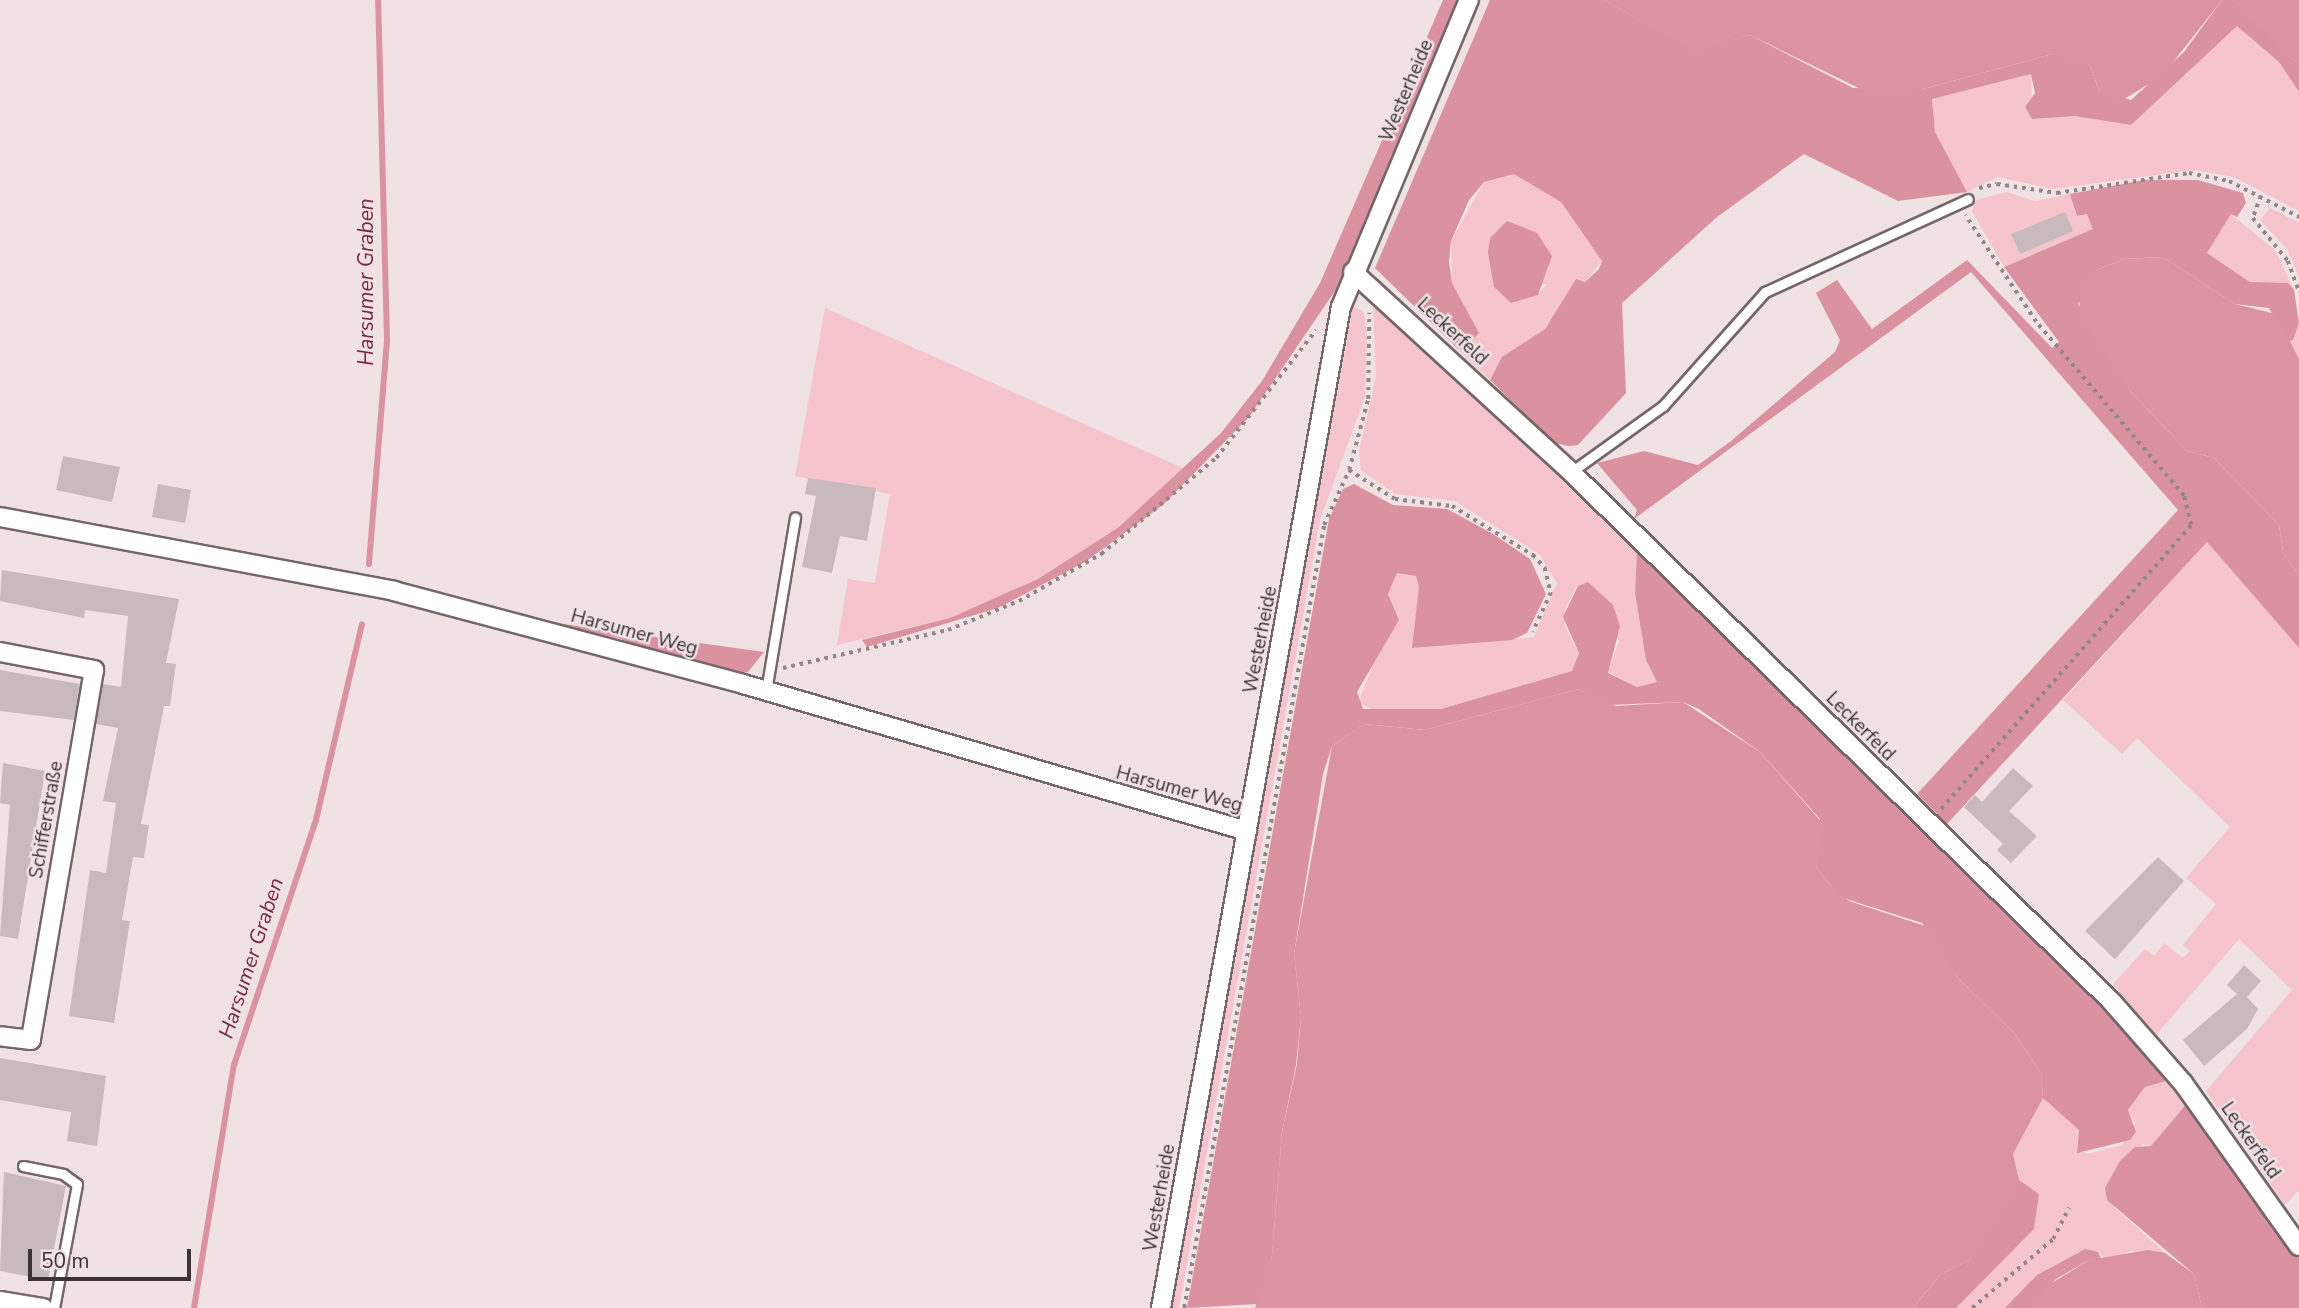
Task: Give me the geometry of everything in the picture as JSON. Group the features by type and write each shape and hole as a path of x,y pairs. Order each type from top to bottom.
{"street":[{"name":"Westerheide","path":"1161,1308 1341,307 1353,272 1469,0"},
{"name":"Leckerfeld","path":"1353,272 1372,285 1571,472 2112,1002 2174,1073 2299,1246"},
{"name":"Harsumer Weg","path":"0,517 394,591 766,691 1247,831"},
{"name":"Schifferstraße","path":"0,652 93,670 31,1040 0,1036"},
{"path":"0,1301 43,1308"}],"lane":[{"path":"1571,472 1663,406 1765,292 1968,200"},
{"path":"766,691 767,671 795,517"},
{"path":"23,1166 63,1174 77,1184 54,1308"}],"path":[{"path":"1928,823 2191,525 2185,496 2036,322 1965,214 1968,200 1985,184 2057,193 2189,173 2218,177 2299,217"},
{"path":"2261,196 2253,218 2288,261 2299,291"},
{"path":"1184,1308 1324,525 1349,470 1372,375 1372,285"},
{"path":"767,671 948,630 1019,601 1101,554 1216,458 1263,404 1301,345 1341,307"},
{"path":"1349,470 1395,499 1452,506 1533,555 1545,568 1551,593 1533,632"},
{"path":"1972,1308 2053,1238 2068,1208"}],"shaded area":[{"path":"1443,0 1461,0 1337,288 1249,417 1164,504 1085,562 998,608 867,647 862,640 950,618 1038,579 1119,527 1221,433 1262,381 1320,283"},
{"path":"1490,0 1604,0 1694,51 1750,35 1853,88 1923,89 2052,54 2067,56 2090,65 2099,91 2131,100 2184,52 2222,0 2232,0 2299,65 2299,92 2279,62 2237,26 2131,125 2075,116 2032,119 2025,107 2035,93 2031,74 1932,99 1935,132 1967,192 1898,201 1804,154 1717,217 1622,303 1626,393 1578,445 1569,446 1554,443 1490,380 1502,357 1545,329 1576,279 1585,282 1599,269 1602,261 1561,202 1514,174 1484,182 1469,200 1451,241 1449,262 1452,283 1479,333 1465,349 1458,349 1375,268"},
{"path":"1604,0 2222,0 2162,76 2119,102 2099,91 2090,65 2052,54 1923,89 1869,93 1750,35 1694,52"},
{"path":"2232,0 2299,0 2299,65 2241,12"},
{"path":"2237,25 2279,62 2299,92 2299,211 2234,177 2194,170 2052,189 1998,177 1967,192 1935,132 1932,99 2031,74 2032,119 2075,116 2131,125"},
{"path":"1514,174 1561,202 1602,261 1585,282 1576,279 1545,329 1502,357 1490,380 1458,349 1479,333 1452,283 1451,241 1484,182","holes":["1547,284 1538,295 1511,303 1494,287"]},
{"path":"2144,180 2198,180 2243,193 2246,203 2237,217 2231,214 2207,253 2250,282 2288,283 2294,290 2299,323 2293,340 2286,342 2269,308 2235,304 2163,257 2124,259 2097,270 2078,304 2131,392 2187,451 2214,458 2279,525 2283,552 2299,576 2299,648 2207,542 1947,824 1917,794 2178,510 1971,272 1634,519 1637,510 1597,463 1644,451 1698,465 1731,441 1835,352 1840,340 1816,293 1837,280 1872,329 1967,260 2052,348 2059,342 2004,267 2093,229 2087,214 2077,216 2070,194"},
{"path":"2007,192 2035,201 2070,194 2077,216 2087,214 2094,229 2004,267 1972,211 1976,200"},
{"path":"2270,208 2299,223 2299,278 2288,250 2260,220"},
{"path":"2231,214 2275,250 2294,290 2287,283 2250,282 2207,253"},
{"path":"1507,221 1537,233 1552,256 1538,295 1511,303 1494,287 1488,253 1490,238"},
{"path":"2163,257 2235,304 2276,314 2299,359 2299,576 2283,552 2279,525 2214,458 2187,451 2131,392 2080,316 2079,293 2097,270 2124,259"},
{"path":"1373,303 1637,550 1635,593 1646,660 1657,682 1637,687 1608,672 1619,641 1577,586 1566,607 1565,627 1579,653 1572,671 1441,709 1380,713 1358,703 1395,610 1388,594 1397,573 1416,576 1419,587 1413,648 1534,637 1557,583 1539,554 1455,501 1395,494 1361,470 1359,452 1376,377"},
{"path":"1353,306 1364,312 1367,333 1365,397 1320,520 1179,1308 1169,1308"},
{"path":"825,308 1185,469 1119,527 1038,579 950,618 837,645 848,579 875,583 890,494 795,476"},
{"path":"2299,318 2299,359 2286,342 2293,340"},
{"path":"1354,484 1393,505 1447,509 1493,534 1530,559 1546,594 1527,633 1512,640 1412,648 1419,587 1416,576 1397,573 1388,594 1399,620 1357,692 1363,709 1441,709 1572,671 1579,653 1563,617 1578,586 1588,582 1613,605 1620,626 1608,673 1637,687 1657,682 1646,660 1635,593 1637,550 2110,1008 2170,1080 2145,1087 2128,1110 2136,1132 2130,1140 2077,1153 2079,1130 2043,1098 2041,1073 2014,1033 1957,977 1922,923 1840,897 1816,867 1820,819 1760,752 1699,709 1683,702 1608,705 1579,689 1425,730 1365,724 1332,746 1323,774 1294,954 1301,1016 1296,1065 1282,1132 1272,1256 1258,1304 1187,1308 1329,519 1343,489"},
{"path":"2207,542 2299,648 2299,1190 2285,1205 2206,1091 2292,990 2239,939 2156,1035 2113,984 2145,949 2154,956 2164,943 2183,958 2190,951 2183,945 2216,904 2186,878 2230,827 2137,738 2122,754 2063,700"},
{"path":"514,617 764,652 748,672 716,674 618,638"},
{"path":"1579,689 1616,706 1683,702 1760,752 1825,826 1816,867 1832,887 1849,901 1928,927 1957,977 2014,1033 2041,1073 2043,1098 2013,1154 2019,1180 2011,1198 1969,1260 1940,1275 1913,1308 1255,1308 1272,1256 1282,1132 1297,1064 1301,1016 1294,954 1332,746 1365,724 1425,730"},
{"path":"2170,1080 2188,1102 2151,1146 2143,1144 2114,1207 2165,1253 2130,1251 2108,1262 2098,1252 2079,1252 2047,1269 2005,1308 1956,1308 2034,1229 2039,1194 2019,1180 2013,1154 2043,1098 2079,1130 2077,1149 2087,1154 2122,1145 2135,1123 2128,1111 2145,1087"},
{"path":"2188,1102 2299,1258 2299,1308 2202,1308 2194,1274 2107,1200 2105,1188 2120,1161 2135,1147 2151,1146"},
{"path":"2019,1180 2039,1194 2034,1229 1956,1308 1913,1308 1940,1275 1969,1260"},
{"path":"2085,1249 2098,1252 2102,1261 2089,1260 2056,1279 2030,1308 2005,1308 2037,1275"},
{"path":"2148,1250 2165,1253 2194,1274 2202,1308 2030,1308 2047,1286 2089,1260"}],"building":[{"path":"2065,212 2073,231 2020,254 2011,234"},
{"path":"63,456 120,467 112,502 56,490"},
{"path":"808,478 876,488 867,541 840,536 832,573 802,567 816,496 805,494"},
{"path":"158,484 191,490 185,523 152,517"},
{"path":"2,570 179,599 166,663 176,664 170,706 164,706 141,824 149,825 144,858 133,857 122,920 130,921 114,1023 69,1016 90,870 106,873 116,803 103,801 118,728 96,724 103,684 121,687 128,616 85,610 84,618 0,601"},
{"path":"0,670 80,684 74,720 0,711"},
{"path":"3,763 45,771 18,939 0,936 10,805 0,803"},
{"path":"2013,768 2033,786 2009,811 2037,836 2011,863 1997,850 2003,844 1964,807 1975,795 1982,802"},
{"path":"2158,857 2184,881 2115,959 2085,931"},
{"path":"2244,965 2261,981 2247,997 2258,1009 2247,1029 2204,1066 2183,1040 2237,994 2227,985"},
{"path":"0,1058 106,1076 97,1146 67,1141 71,1112 0,1100"},
{"path":"4,1172 66,1186 48,1280 0,1271"}],"waterway":[{"name":"Harsumer Graben","path":"369,564 387,339 378,0"},
{"name":"Harsumer Graben","path":"194,1308 234,1065 316,820 362,624"}]}
